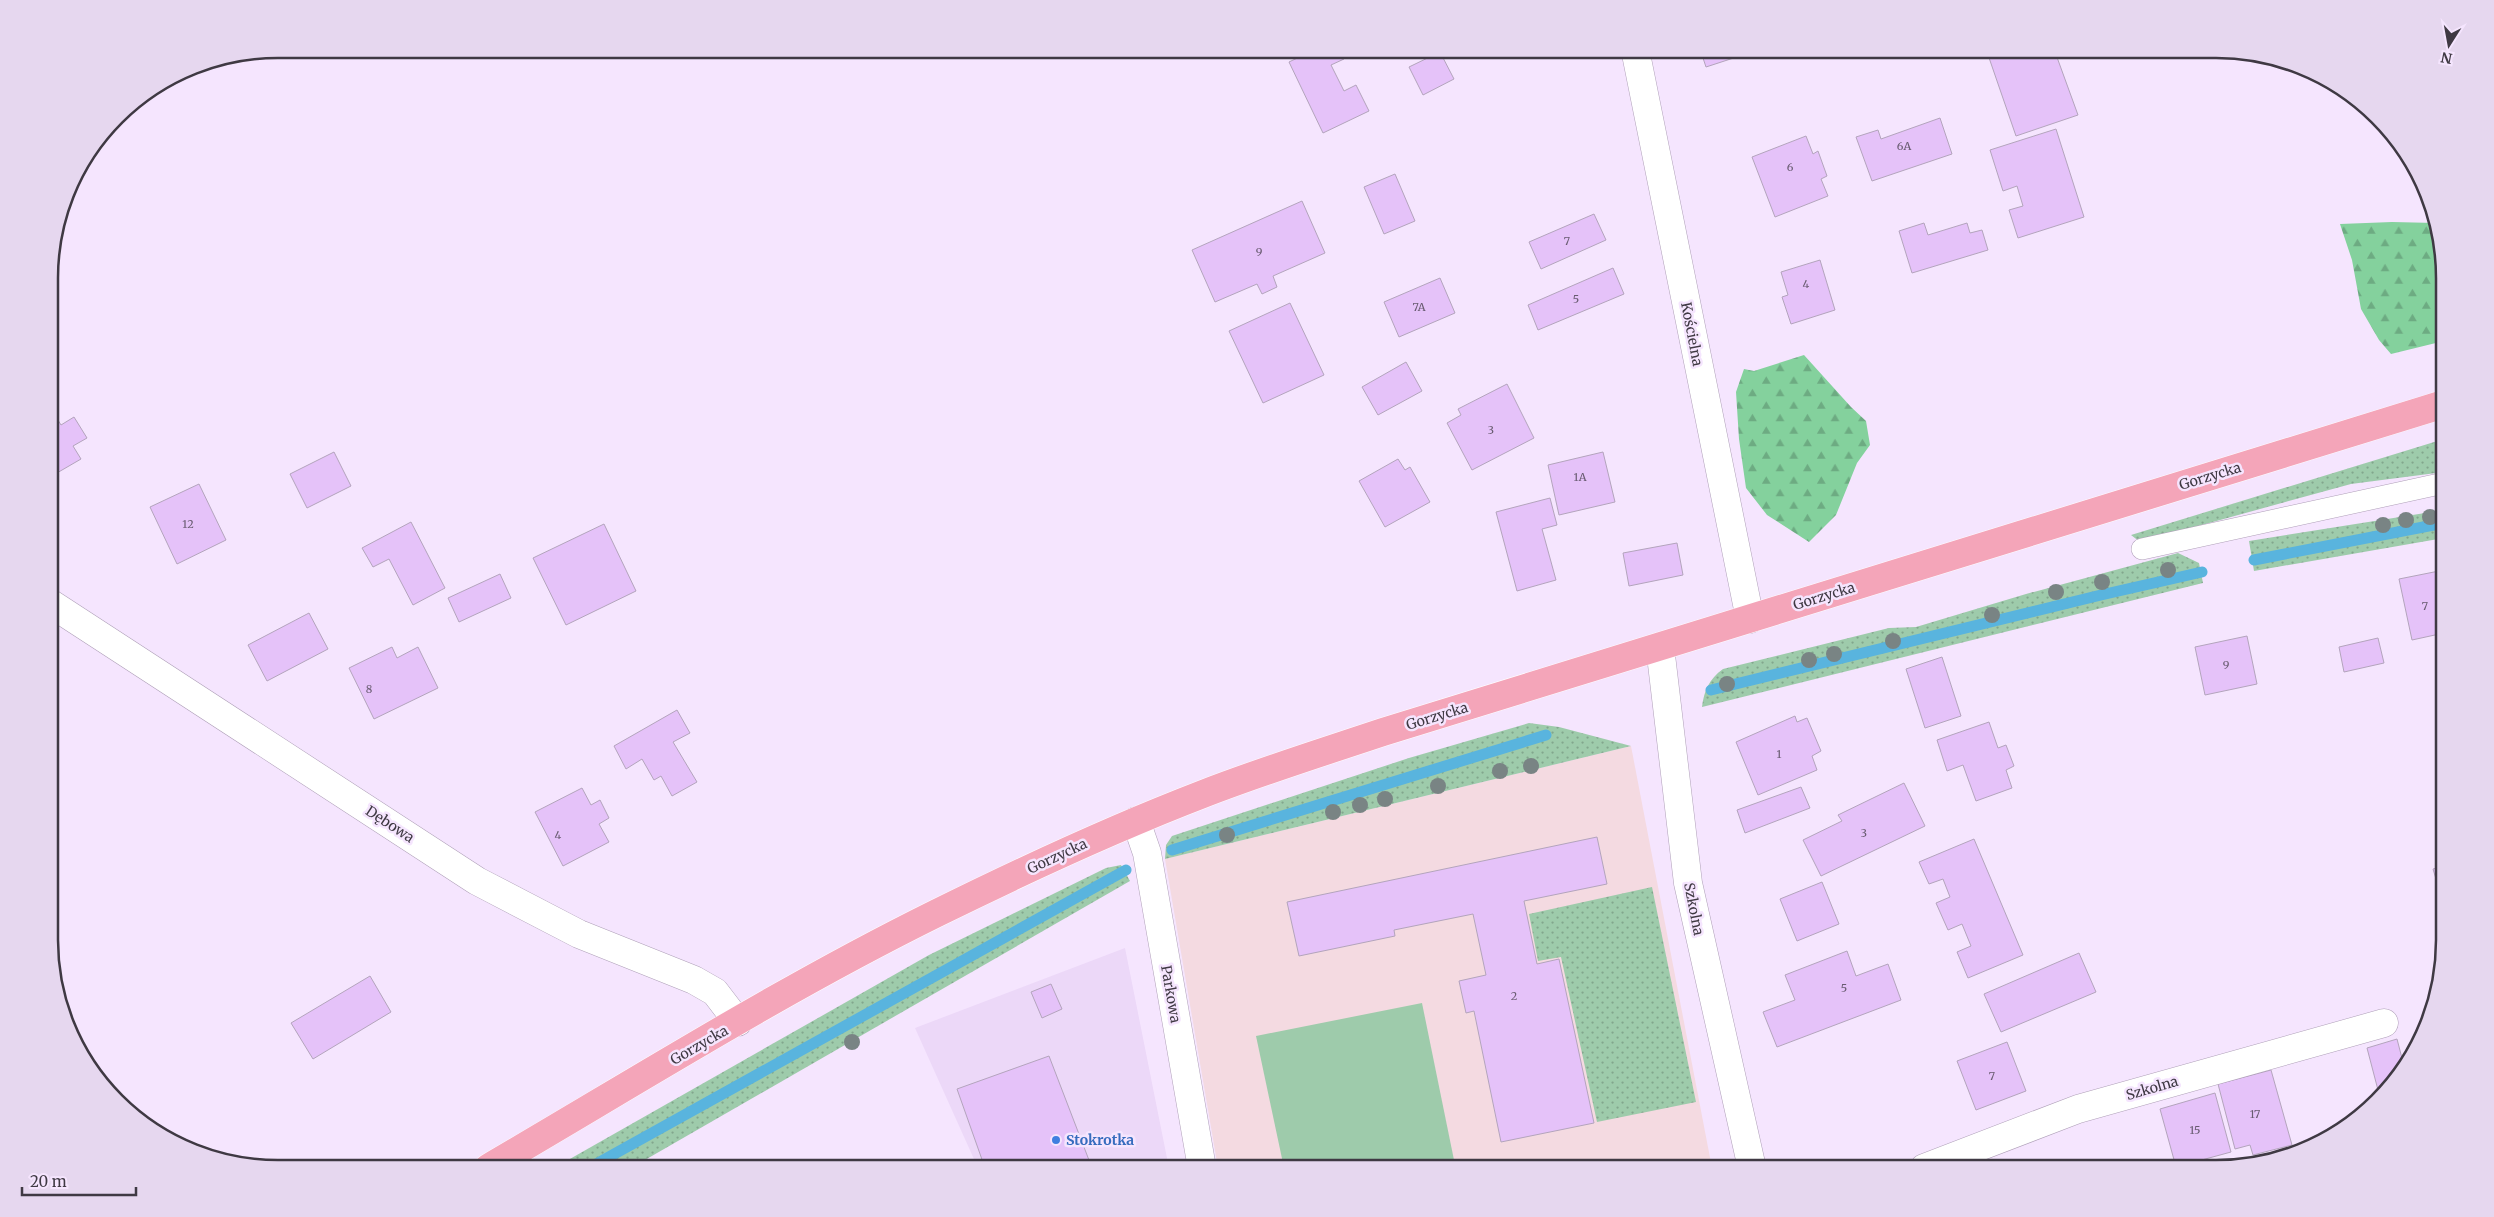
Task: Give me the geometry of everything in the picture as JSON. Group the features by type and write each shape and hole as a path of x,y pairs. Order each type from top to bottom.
{"main road":[{"name":"Gorzycka","path":"502,1160 738,1022 849,960 936,914 1050,859 1136,821 1309,756 2436,406"}],"street":[{"name":"Kościelna","path":"1637,58 1750,619"},
{"name":"Dębowa","path":"58,608 476,881 579,934 694,980 715,992 738,1022"},
{"name":"Szkolna","path":"1660,647 1688,883 1750,1160"},
{"name":"Parkowa","path":"1136,821 1147,853 1201,1160"},
{"name":"Szkolna","path":"1945,1160 2078,1109 2384,1023"}],"lane":[{"path":"2142,549 2436,485"}],"shaded area":[{"path":"1631,746 1710,1160 1217,1160 1165,859"},
{"path":"1125,948 1167,1160 974,1160 915,1028"}],"green space":[{"path":"2429,223 2436,263 2436,343 2391,354 2379,340 2361,309 2352,260 2340,224"},
{"path":"1804,355 1866,421 1870,445 1857,463 1836,515 1809,542 1767,515 1746,488 1739,439 1736,392 1744,369 1754,371"},
{"path":"2436,441 2436,473 2351,484 2140,542 2131,535"},
{"path":"2436,511 2436,539 2254,571 2249,541"},
{"path":"2178,553 2199,563 2203,583 1702,707 1708,686 1723,669 1889,628 1916,627 2026,594"},
{"path":"1529,723 1559,727 1631,746 1165,859 1166,845 1172,836 1409,758"},
{"path":"1121,865 1130,881 645,1160 568,1160 929,955 1106,868"},
{"path":"1652,887 1696,1102 1597,1122 1561,957 1538,961 1529,914"},
{"path":"1422,1003 1454,1160 1282,1160 1256,1036"}],"building":[{"path":"1297,58 1344,58 1331,65 1344,91 1356,85 1369,111 1323,133 1289,62"},
{"path":"1428,58 1443,58 1454,79 1423,95 1409,67"},
{"path":"1703,58 1734,58 1706,67"},
{"path":"1989,58 2057,58 2078,115 2016,136"},
{"path":"1940,118 1952,154 1872,181 1856,137 1878,130 1881,139"},
{"path":"2056,129 2084,217 2018,238 2009,210 2023,206 2017,186 2003,191 1990,150"},
{"path":"1806,136 1813,154 1818,151 1827,176 1821,179 1828,196 1775,217 1752,157"},
{"path":"1395,174 1415,221 1384,234 1364,187"},
{"path":"1302,201 1325,253 1273,276 1277,287 1262,294 1257,284 1215,302 1192,250"},
{"path":"1594,214 1606,240 1541,269 1529,242"},
{"path":"1924,223 1928,235 1967,223 1970,233 1982,230 1988,250 1912,273 1899,231"},
{"path":"1820,260 1835,310 1791,324 1782,297 1788,295 1781,272"},
{"path":"1613,268 1624,294 1538,330 1528,305"},
{"path":"1440,278 1455,313 1399,337 1384,302"},
{"path":"1290,303 1324,375 1263,403 1229,331"},
{"path":"1406,362 1422,391 1378,415 1362,387"},
{"path":"1507,384 1534,438 1472,470 1447,423 1461,415 1458,409"},
{"path":"74,417 87,438 73,446 81,459 58,472 58,420 61,425"},
{"path":"334,452 351,486 307,508 290,474"},
{"path":"1603,452 1615,502 1559,515 1548,465"},
{"path":"1398,459 1405,470 1410,467 1430,502 1385,527 1359,481"},
{"path":"199,484 226,540 177,564 150,507"},
{"path":"1550,498 1557,525 1542,529 1556,580 1517,591 1496,512"},
{"path":"411,522 445,588 413,605 389,559 373,567 362,548"},
{"path":"604,524 636,591 566,625 533,558"},
{"path":"1677,543 1683,575 1629,586 1623,553"},
{"path":"2436,572 2436,635 2412,640 2399,579"},
{"path":"500,574 511,598 459,622 448,598"},
{"path":"309,613 328,649 267,681 248,645"},
{"path":"2247,636 2257,684 2205,695 2195,647"},
{"path":"2378,638 2384,663 2344,672 2339,647"},
{"path":"392,647 397,658 418,647 438,688 374,719 349,668"},
{"path":"1942,657 1961,716 1925,728 1906,669"},
{"path":"677,710 690,733 673,742 697,782 672,796 661,776 654,780 642,759 626,769 614,746"},
{"path":"1795,716 1797,722 1807,718 1821,751 1812,756 1817,770 1758,795 1736,742"},
{"path":"1989,722 1998,748 2006,745 2014,766 2006,770 2012,788 1976,801 1963,765 1947,771 1937,740"},
{"path":"1904,783 1925,826 1821,876 1803,840 1842,821 1838,815"},
{"path":"1801,787 1810,808 1745,833 1737,810"},
{"path":"582,788 591,805 600,800 609,818 599,824 609,842 563,866 535,812"},
{"path":"1597,837 1607,884 1524,901 1537,964 1559,959 1594,1123 1501,1142 1474,1011 1466,1013 1459,981 1486,975 1473,914 1394,930 1395,936 1299,956 1287,902"},
{"path":"1974,839 2023,955 1968,978 1957,952 1971,946 1962,924 1948,930 1936,903 1950,897 1943,879 1929,884 1919,862"},
{"path":"2436,868 2436,879 2433,869"},
{"path":"1822,882 1839,924 1797,941 1780,899"},
{"path":"1847,951 1856,976 1888,964 1901,1000 1777,1047 1763,1012 1795,1000 1785,975"},
{"path":"2079,953 2096,992 2001,1032 1984,994"},
{"path":"370,976 391,1012 313,1059 291,1023"},
{"path":"1051,984 1062,1009 1042,1018 1031,992"},
{"path":"2397,1039 2402,1057 2378,1089 2367,1048"},
{"path":"2007,1042 2026,1091 1976,1110 1957,1061"},
{"path":"1049,1056 1089,1160 982,1160 957,1089"},
{"path":"2271,1070 2292,1145 2253,1155 2250,1145 2235,1149 2218,1084"},
{"path":"2215,1093 2231,1152 2202,1160 2174,1160 2160,1109"}],"waterway":[{"path":"2254,560 2436,525"},
{"path":"1711,690 2202,572"},
{"path":"1172,850 1546,735"},
{"path":"603,1160 1126,870"}],"place":[{"name":"Stokrotka","path":"1056,1140"}]}
